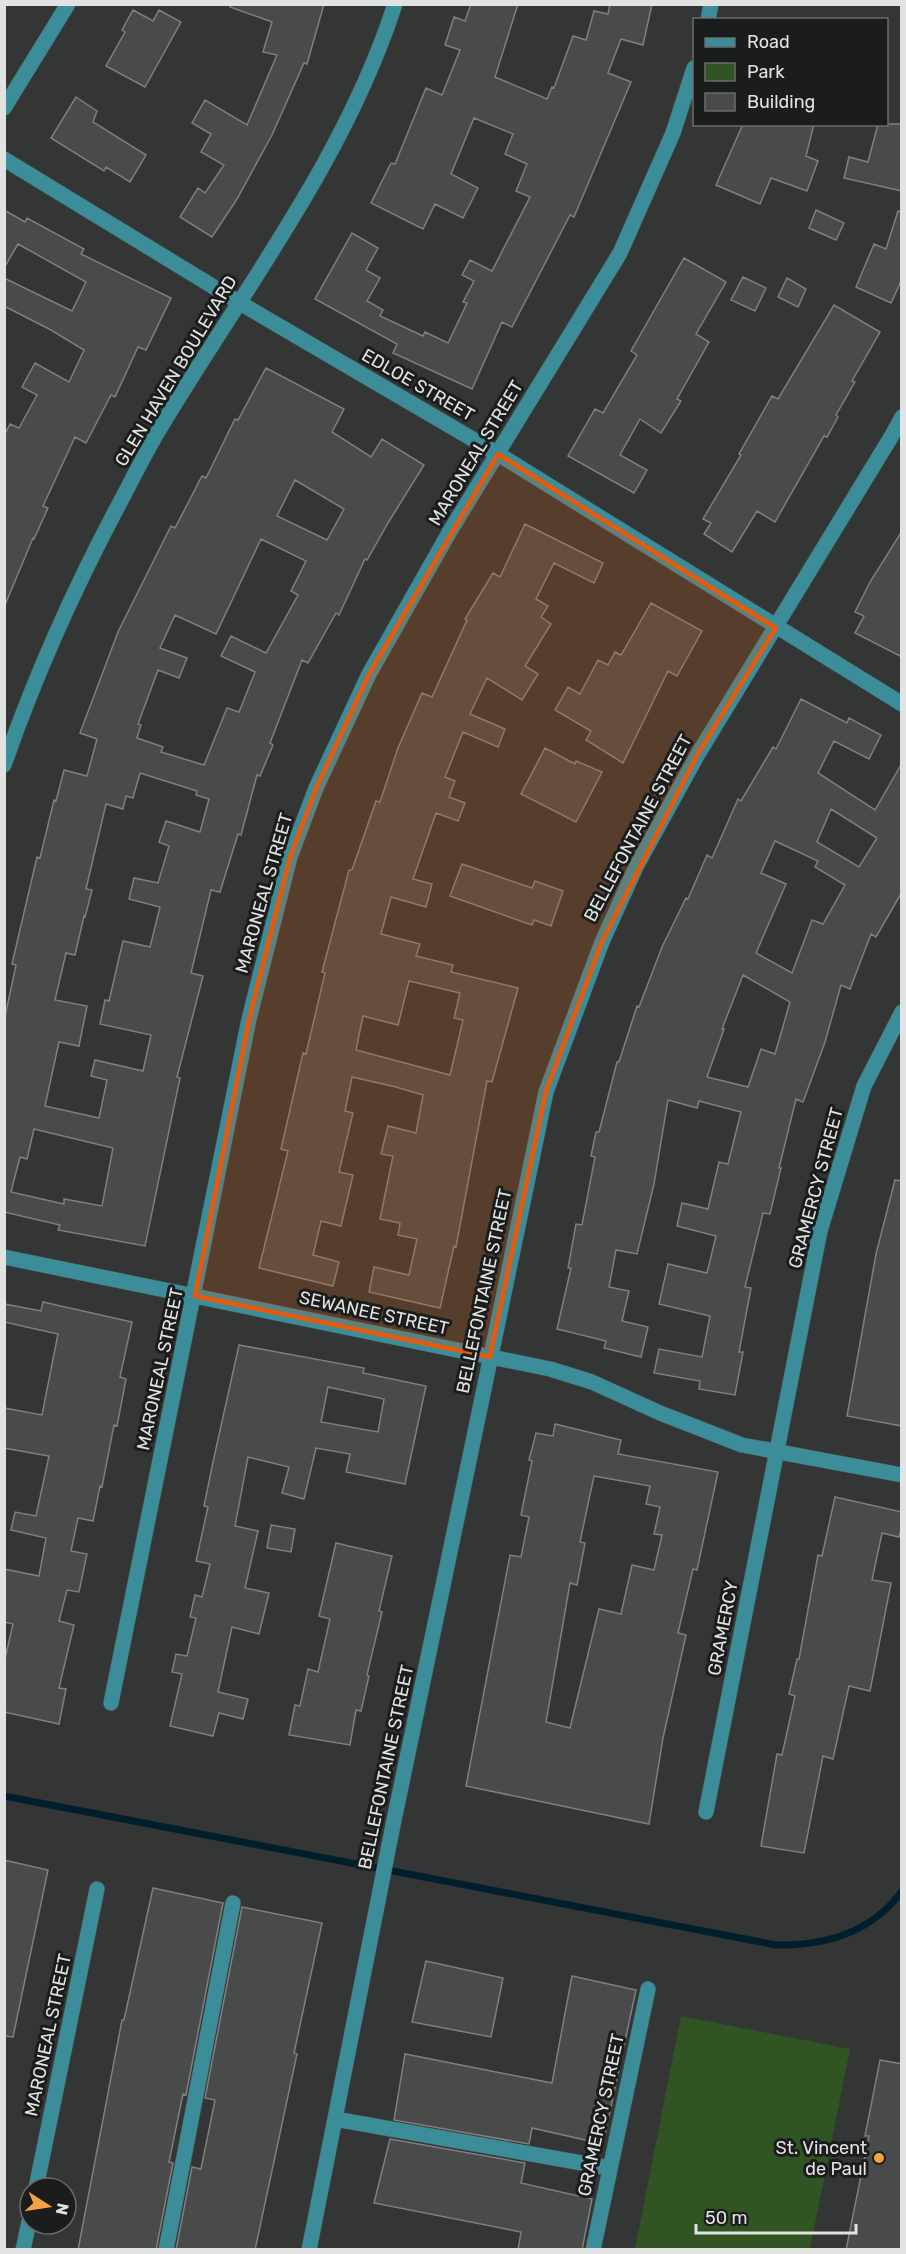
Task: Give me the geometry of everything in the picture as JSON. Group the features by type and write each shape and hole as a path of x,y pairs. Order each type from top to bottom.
{"street":[{"path":"4,108 68,4"},
{"name":"GLEN HAVEN BOULEVARD","path":"4,765 22,713 58,627 94,552 155,436 240,303 326,161 381,47 395,4"},
{"name":"MARONEAL STREET","path":"111,1704 249,1019 291,857 316,788 369,674 450,531 620,253 674,133 693,71"},
{"name":"EDLOE STREET","path":"4,159 240,303 498,454 902,704"},
{"name":"BELLEFONTAINE STREET","path":"309,2250 393,1825 546,1092 602,942 636,867 698,754 902,417"},
{"name":"GRAMERCY STREET","path":"778,1452 820,1231 864,1086 902,1012"},
{"name":"SEWANEE STREET","path":"4,1257 549,1369 592,1382 660,1413 742,1445 902,1475"},
{"name":"GRAMERCY","path":"706,1812 778,1452"},
{"name":"MARONEAL STREET","path":"38,2176 98,1889"},
{"path":"166,2250 233,1903"},
{"name":"GRAMERCY STREET","path":"593,2250 648,1989"},
{"path":"335,2119 610,2168"}],"highlighted area":[{"path":"498,454 776,628 698,754 602,942 546,1092 490,1357 195,1296 249,1019 290,857 316,788 369,674"}],"green space":[{"path":"681,2016 850,2049 810,2249 635,2249"}],"building":[{"path":"230,4 324,4 307,64 304,63 272,135 237,199 212,237 180,217 198,188 205,193 224,165 201,152 211,134 192,123 205,100 247,125 277,55 263,52 272,22 230,7"},
{"path":"471,4 518,4 495,77 547,99 552,87 554,88 573,36 586,40 594,11 608,14 610,4 652,4 643,45 621,39 608,73 631,82 574,217 570,215 512,327 502,322 472,389 393,353 397,344 315,299 352,233 378,248 366,270 380,278 367,301 383,310 380,316 423,336 425,332 448,343 467,303 463,302 474,281 462,275 470,260 492,271 530,197 516,191 527,164 505,154 513,134 474,118 451,174 478,188 463,218 435,204 423,229 371,203 391,163 395,164 426,88 442,95 460,50 445,45 454,17 465,21"},
{"path":"133,10 153,21 159,10 181,22 145,87 106,66 125,32 122,30"},
{"path":"76,97 97,111 93,122 146,155 130,182 106,167 104,171 51,138"},
{"path":"902,124 902,191 844,178 849,157 868,162 877,126"},
{"path":"742,126 814,126 806,156 818,161 807,191 771,178 760,204 716,185"},
{"path":"4,210 25,222 27,218 84,249 81,254 171,298 146,350 138,347 115,397 111,395 86,443 75,437 43,506 48,508 5,605 4,436 10,424 19,428 37,395 22,387 35,363 69,382 84,350 4,306 4,278 72,311 86,282 18,244 4,268"},
{"path":"816,210 844,223 836,240 809,228"},
{"path":"898,211 902,212 902,279 891,303 856,287 874,244 886,249"},
{"path":"684,258 726,282 696,334 709,342 677,399 681,401 661,433 640,419 620,455 647,470 634,493 568,456 595,409 603,413 637,355 631,351"},
{"path":"743,277 766,288 755,311 731,300"},
{"path":"787,278 806,289 798,307 778,297"},
{"path":"834,305 880,332 852,381 855,382 836,415 838,417 827,437 824,436 775,522 757,511 732,552 704,534 711,523 703,519 741,455 739,454 772,396 778,399"},
{"path":"266,368 344,409 332,432 371,457 382,439 424,465 367,560 365,559 339,615 336,613 308,663 302,660 270,743 273,745 260,776 257,775 241,835 238,834 220,892 211,890 191,973 203,976 177,1077 180,1078 145,1246 58,1230 60,1225 4,1212 4,1021 16,965 12,964 37,857 40,858 64,770 87,776 97,739 80,733 118,632 171,526 175,528 202,476 206,478 235,419 238,420","holes":["295,480 344,509 327,540 277,516","261,539 306,561 291,591 298,595 266,653 231,636 221,656 255,672 239,712 227,708 204,765 161,752 163,747 137,738 141,725 138,724 158,670 179,678 187,658 160,648 175,615 216,634","140,773 197,791 196,795 209,799 200,832 166,821 159,842 169,846 158,883 134,878 129,899 160,907 150,947 123,941 109,1001 105,1000 100,1024 151,1035 143,1071 95,1060 91,1076 107,1080 99,1118 45,1106 59,1042 79,1046 87,1006 55,1000 66,953 75,955 85,917 92,890 86,889 106,804 123,809 126,796 133,798","34,1129 113,1148 102,1206 64,1199 64,1204 11,1192 20,1157 27,1159"]},
{"path":"525,524 603,563 594,583 554,563 536,599 548,606 541,617 551,624 525,666 538,674 522,700 487,678 470,714 505,729 498,747 463,732 445,777 455,781 449,797 465,803 458,821 436,813 413,879 432,884 426,907 391,897 381,934 420,944 416,956 453,965 451,972 518,988 492,1082 487,1081 456,1247 454,1246 440,1308 369,1292 374,1267 409,1275 417,1239 398,1235 400,1223 380,1219 393,1156 381,1154 388,1126 416,1133 423,1095 352,1077 345,1111 353,1113 339,1172 353,1175 341,1226 321,1221 313,1255 339,1262 333,1286 259,1268 288,1151 281,1149 303,1053 306,1054 325,973 322,972 349,870 352,870 376,801 380,802 398,748 422,693 432,697 467,620 465,619 493,573 500,577","holes":["409,981 460,993 454,1018 463,1020 450,1075 356,1050 363,1016 398,1025"]},
{"path":"902,531 902,657 855,633 864,616 855,612 870,582"},
{"path":"651,603 702,631 677,676 668,671 623,763 586,740 591,731 555,710 568,687 580,694 598,660 608,665 615,652 621,655"},
{"path":"801,699 847,723 849,718 881,735 869,759 834,741 818,773 875,810 902,763 902,892 876,937 871,934 850,989 841,985 825,1042 803,1102 796,1099 770,1214 763,1213 745,1287 751,1288 739,1352 743,1352 735,1395 699,1389 700,1381 654,1373 659,1349 702,1357 710,1316 659,1304 668,1264 707,1273 716,1236 677,1226 682,1203 708,1209 719,1162 728,1164 741,1112 699,1101 697,1108 668,1100 654,1184 637,1254 616,1250 609,1287 629,1291 622,1321 648,1327 641,1357 604,1348 606,1341 557,1329 571,1268 568,1268 576,1224 582,1225 595,1157 591,1156 596,1132 599,1132 617,1062 619,1062 637,1006 639,1007 662,947 686,898 688,899 707,855 712,858 738,799 741,801 773,747 776,749","holes":["831,809 877,838 859,867 817,842","775,841 818,861 815,867 845,885 823,924 812,920 792,973 756,953 786,884 761,873","743,975 790,1002 775,1054 761,1049 748,1087 707,1077 724,1029 722,1029"]},
{"path":"545,748 575,764 576,761 602,772 576,822 521,794"},
{"path":"462,864 532,888 535,881 563,891 551,926 534,920 532,925 450,896"},
{"path":"895,1180 902,1181 902,1426 847,1416 876,1254"},
{"path":"43,1302 132,1322 120,1377 126,1379 117,1426 114,1425 93,1521 78,1518 71,1551 87,1554 79,1592 67,1590 59,1621 74,1625 59,1688 66,1689 59,1724 4,1712 4,1663 13,1624 4,1622 4,1569 39,1576 46,1538 11,1530 15,1512 36,1516 49,1456 4,1448 4,1408 42,1415 58,1334 4,1322 4,1304 41,1311"},
{"path":"239,1345 364,1368 363,1373 426,1386 405,1484 346,1472 350,1454 316,1448 304,1499 282,1493 289,1467 248,1457 235,1526 258,1531 245,1588 269,1593 259,1634 232,1627 218,1692 248,1699 243,1719 219,1713 213,1736 170,1726 182,1674 172,1672 176,1654 187,1656 196,1618 190,1617 195,1595 202,1597 210,1564 196,1561 208,1507 204,1506","holes":["328,1387 384,1399 378,1432 321,1422"]},
{"path":"555,1424 621,1440 618,1454 718,1472 697,1570 693,1569 678,1633 686,1635 663,1738 649,1824 466,1786 510,1555 521,1557 529,1517 521,1515 532,1461 529,1460 536,1433 553,1436","holes":["594,1476 650,1486 646,1504 660,1507 654,1534 662,1535 654,1570 632,1565 621,1614 599,1609 570,1728 546,1722 570,1583 577,1585 585,1543 580,1542"]},
{"path":"835,1497 902,1512 902,1526 899,1537 882,1533 872,1580 891,1583 870,1691 849,1686 833,1759 823,1756 804,1853 761,1846 777,1754 782,1755 795,1696 789,1694 797,1659 799,1659 818,1555 822,1556"},
{"path":"271,1525 295,1529 291,1552 267,1548"},
{"path":"336,1543 392,1556 379,1611 382,1612 367,1675 369,1676 361,1711 356,1710 350,1745 289,1735 295,1705 300,1706 308,1669 318,1672 330,1619 319,1616"},
{"path":"4,1860 48,1870 13,2037 4,2036"},
{"path":"153,1888 223,1903 186,2095 183,2094 169,2162 173,2163 156,2250 78,2250 122,2020 124,2020"},
{"path":"242,1907 322,1923 294,2053 297,2054 255,2250 176,2250 192,2167 201,2169 215,2100 205,2098"},
{"path":"426,1961 503,1978 491,2037 412,2022"},
{"path":"572,1976 636,1990 603,2144 532,2128 529,2144 394,2120 405,2054 552,2083"},
{"name":"St. Vincent de Paul","path":"880,2060 902,2064 902,2250 846,2250 869,2136 865,2136"},
{"path":"390,2139 525,2163 521,2183 592,2199 582,2250 518,2250 521,2232 374,2203"}],"waterway":[{"path":"4,1796 776,1945 812,1943 846,1934 876,1917 902,1891"}],"place":[{"name":"St. Vincent de Paul","path":"879,2158"}]}
